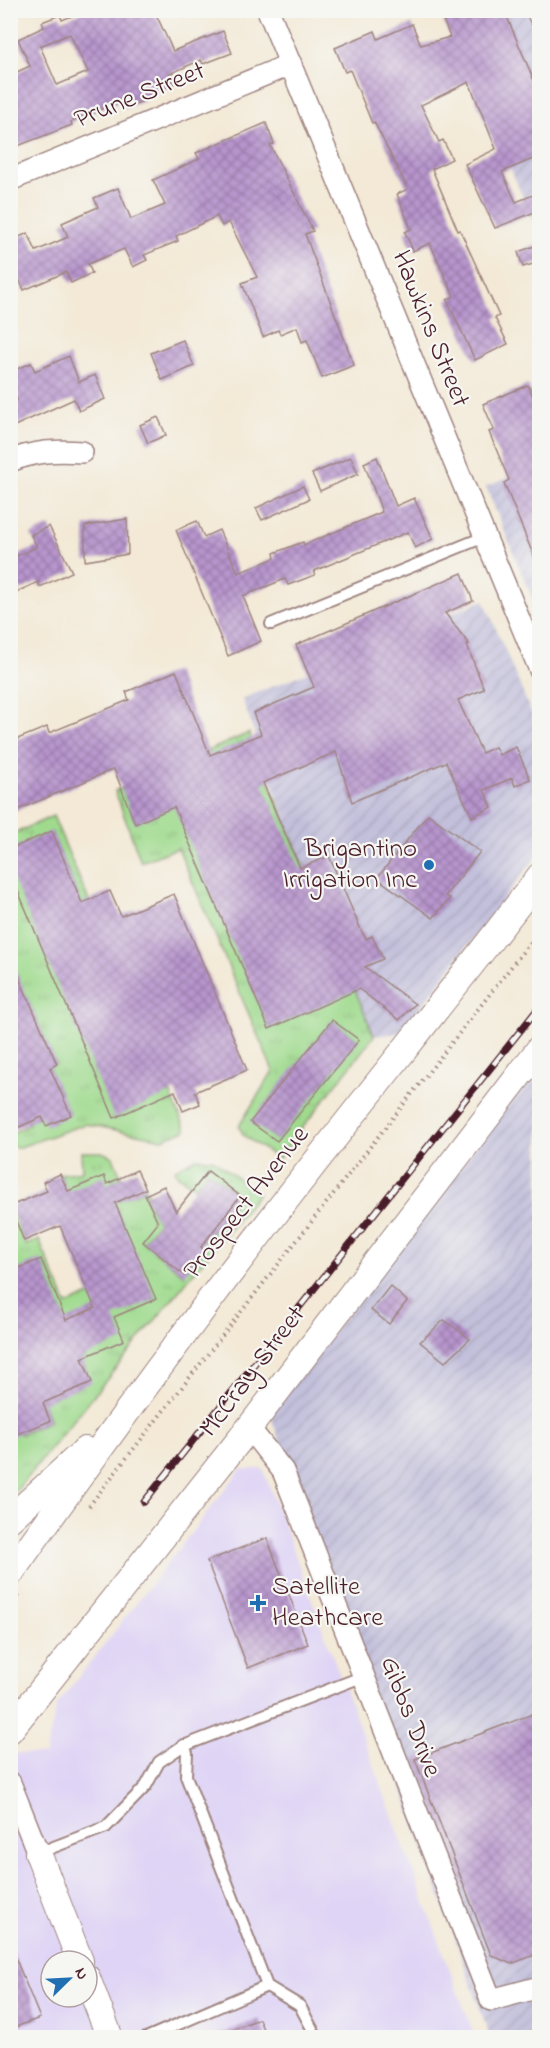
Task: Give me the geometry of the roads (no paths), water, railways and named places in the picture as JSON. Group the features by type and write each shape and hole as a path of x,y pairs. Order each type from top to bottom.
{"street":[{"name":"Hawkins Street","path":"268,10 540,670"},
{"path":"537,10 540,18"},
{"name":"Prune Street","path":"10,180 291,64"},
{"path":"10,461 29,454 54,450 82,452"},
{"name":"Prospect Avenue","path":"18,1580 123,1415 296,1187 447,998 540,876"},
{"name":"McCray Street","path":"10,1730 249,1428 540,1048"},
{"path":"10,1519 123,1415"},
{"name":"Gibbs Drive","path":"249,1428 283,1470 491,2000 540,1987"},
{"path":"10,1783 75,1949"},
{"path":"99,2009 110,2037"}],"lane":[{"path":"271,624 484,537"},
{"path":"38,1853 106,1827 146,1786 159,1762 184,1745 364,1676"},
{"path":"184,1745 187,1753 186,1776 267,1986 300,2006 317,2037"},
{"path":"146,2037 267,1986"}],"railway":[{"path":"144,1502 540,1006"}],"place":[{"name":"Brigantino Irrigation Inc","path":"429,865"},
{"name":"Satellite Heathcare","path":"258,1603"}]}
